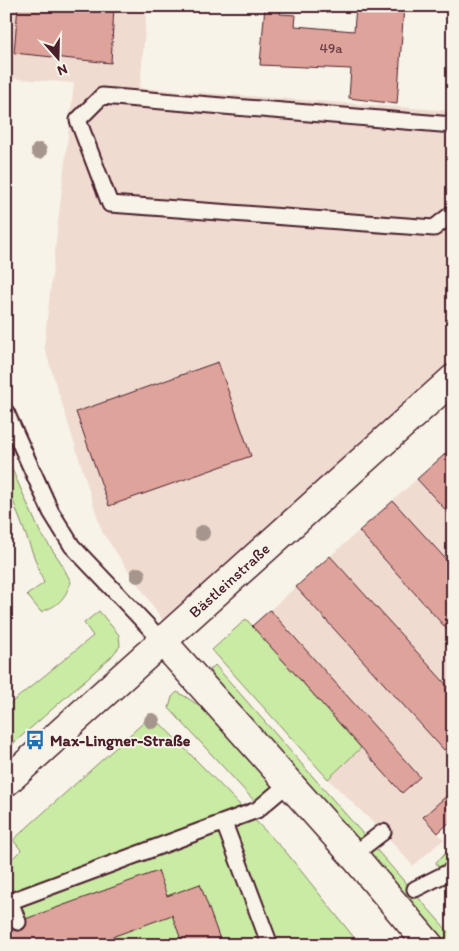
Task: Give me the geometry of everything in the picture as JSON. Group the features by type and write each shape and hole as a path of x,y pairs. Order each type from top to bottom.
{"street":[{"name":"Bästleinstraße","path":"6,782 453,379"},
{"path":"162,641 353,855 429,945"}],"lane":[{"path":"453,125 102,96 78,120 110,204 434,228 453,212"},
{"path":"6,412 51,512 72,546 162,641"},
{"path":"18,922 7,901 257,810 288,782"},
{"path":"224,823 270,945"},
{"path":"353,855 383,832"},
{"path":"415,889 453,870"}],"shaded area":[{"path":"10,6 147,6 140,88 453,111 453,392 177,641 102,532 44,346 74,83 6,78"},
{"path":"453,447 453,819 438,833 444,839 413,866 383,832 328,779 361,748 252,626"}],"green space":[{"path":"7,458 40,532 60,561 71,582 60,601 41,612 27,595 44,583 13,501 6,500"},
{"path":"99,611 119,635 120,646 111,657 6,750 6,707 93,636 84,623"},
{"path":"246,619 361,748 328,779 212,650"},
{"path":"215,665 370,842 361,850 223,691 210,670"},
{"path":"177,692 191,700 218,723 277,789 258,805 169,708 172,697"},
{"path":"152,715 286,852 360,945 6,945 6,865 21,850 13,840"},
{"path":"453,847 453,906 436,862"},
{"path":"375,848 453,937 453,945 444,945 366,854"}],"building":[{"path":"18,6 114,6 111,63 14,53"},
{"path":"265,6 281,6 280,14 296,15 295,26 354,31 356,6 404,6 397,104 349,98 351,69 260,65"},
{"path":"218,362 251,456 109,506 76,412"},
{"path":"453,447 453,518 417,479"},
{"path":"393,501 453,567 453,636 359,531"},
{"path":"330,556 453,692 453,742 444,750 296,587"},
{"path":"270,610 420,777 402,793 252,626"},
{"path":"453,790 453,819 438,833 423,817"},
{"path":"158,871 167,896 200,884 222,945 183,945 172,915 90,945 6,945 6,926"}],"place":[{"name":"Max-Lingner-Straße","path":"35,740"}]}
